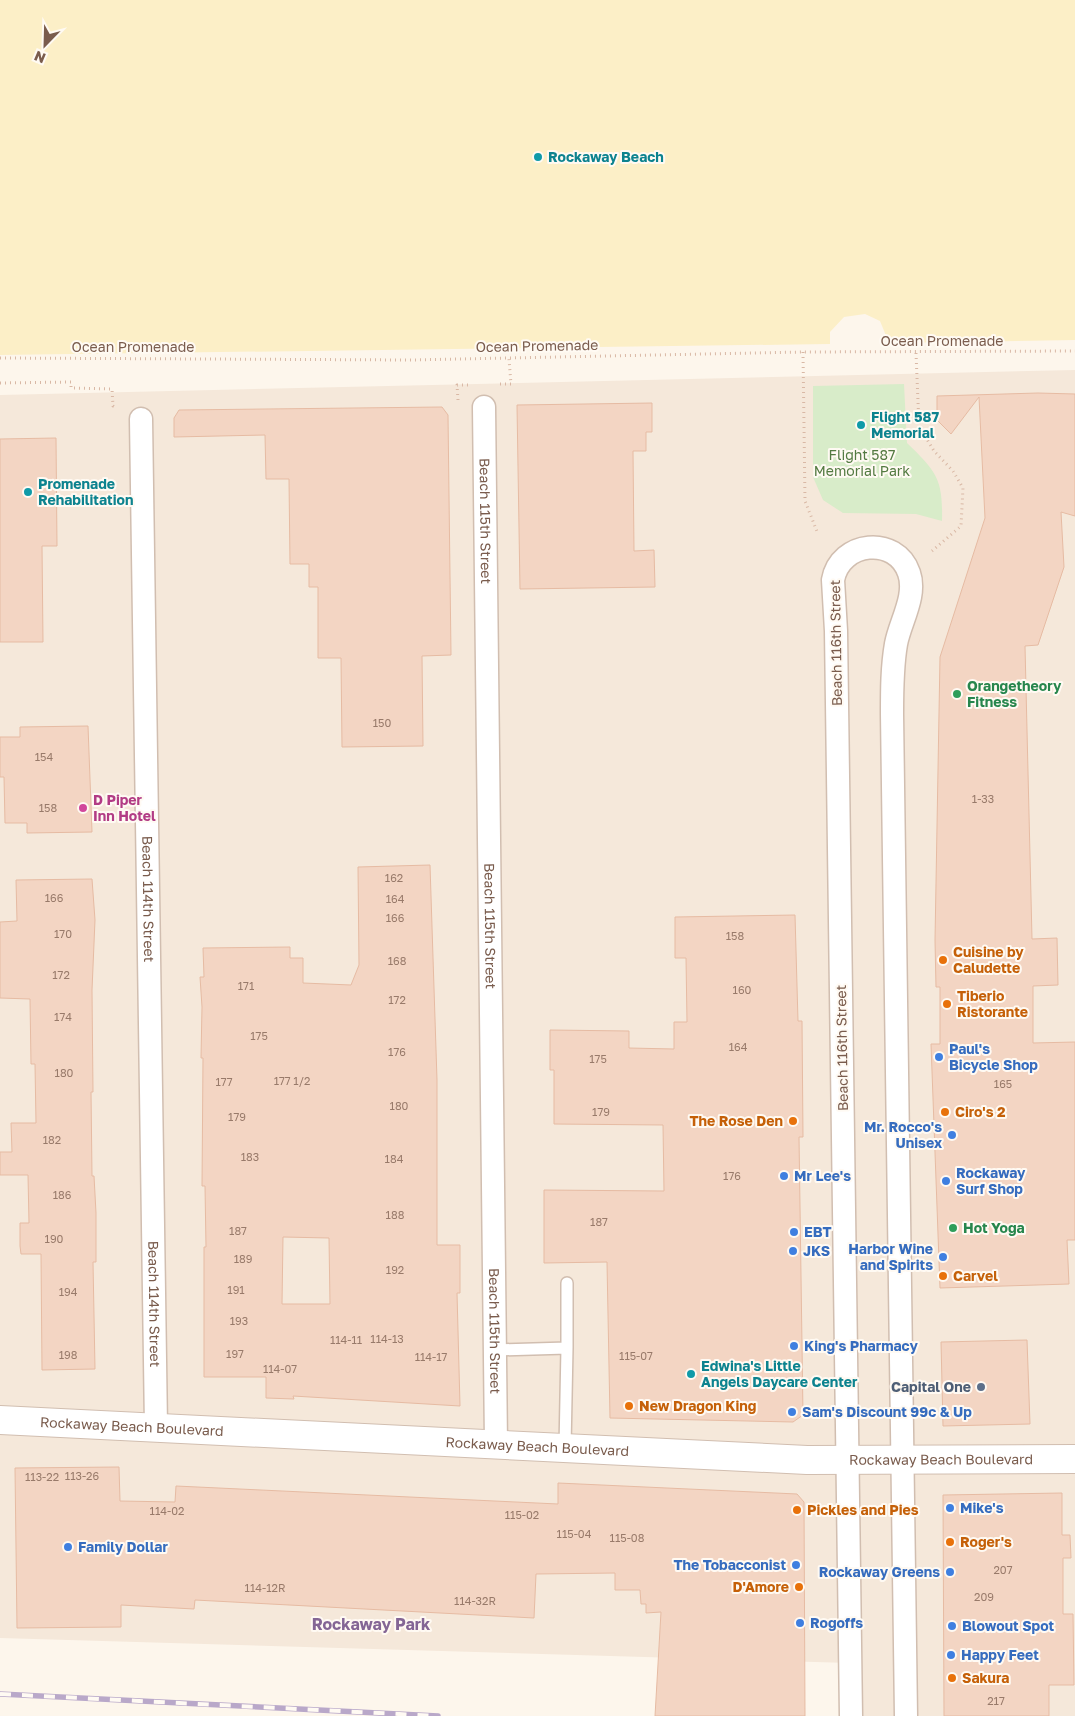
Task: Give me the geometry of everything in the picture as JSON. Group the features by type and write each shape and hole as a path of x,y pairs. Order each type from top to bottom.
{"street":[{"name":"Beach 115th Street","path":"484,407 496,1444"},
{"name":"Beach 114th Street","path":"141,419 156,1427"},
{"name":"Beach 116th Street","path":"851,1716 836,631 833,580 835,572 844,558 868,547 877,547 894,554 905,565 911,580 909,599 897,642 892,689 906,1716"},
{"name":"Rockaway Beach Boulevard","path":"0,1420 847,1460 1075,1459"}],"lane":[{"path":"565,1447 567,1283"},
{"path":"495,1350 567,1348"}],"path":[{"name":"Ocean Promenade","path":"0,358 410,360 803,352 1075,351"},
{"path":"803,352 804,501 818,534"},
{"path":"916,353 919,426 934,451 953,470 963,488 961,526 932,551"},
{"path":"0,383 71,382 71,388 112,389 113,406 141,419"}],"shaded area":[{"name":"Rockaway Park","path":"1075,370 1075,1716 851,1716 850,1663 0,1638 0,395"}],"green space":[{"name":"Flight 587 Memorial Park","path":"904,384 907,443 932,469 936,477 941,495 942,521 916,514 843,513 823,500 813,477 813,386"}],"sand":[{"name":"Rockaway Beach","path":"0,0 1075,0 1075,340 889,343 880,321 865,314 844,317 830,332 830,344 0,355"}],"building":[{"path":"1038,393 1075,394 1075,516 1061,512 1064,567 1038,645 1025,646 1032,939 1057,938 1058,985 1033,986 1033,1043 1075,1042 1075,1240 1067,1240 1069,1284 940,1288 931,1044 940,1044 940,987 936,987 935,940 940,657 985,518 979,397 951,434 937,420 937,396"},
{"path":"652,403 652,432 646,432 646,451 633,451 634,551 654,550 655,587 520,589 517,405"},
{"path":"442,407 448,415 451,655 422,656 423,746 342,747 341,658 318,658 318,587 309,587 309,564 290,564 289,479 266,479 265,435 174,437 174,418 179,410"},
{"name":"Promenade Rehabilitation","path":"56,438 57,546 42,546 43,642 0,642 0,439"},
{"path":"88,726 92,832 27,833 27,823 5,823 4,777 0,777 0,737 20,737 20,727"},
{"path":"430,865 437,1080 437,1245 460,1245 460,1293 457,1293 460,1406 293,1396 294,1399 266,1398 266,1377 204,1377 204,1247 206,1247 205,1186 202,1186 203,1058 201,1058 202,1007 200,977 204,977 203,948 290,947 290,958 303,958 303,983 351,985 359,965 358,867","holes":["283,1237 329,1238 330,1304 282,1304"]},
{"path":"92,879 95,920 92,990 93,1092 91,1092 92,1176 94,1176 96,1213 96,1262 93,1262 95,1369 42,1370 41,1254 21,1254 20,1246 20,1223 29,1223 28,1175 0,1175 0,1152 12,1152 11,1123 36,1123 35,1064 31,1064 30,999 0,998 0,922 17,921 16,880"},
{"path":"795,915 798,1021 802,1021 803,1137 799,1137 803,1415 793,1422 610,1418 607,1262 544,1263 544,1190 664,1191 663,1125 554,1124 554,1070 550,1070 550,1030 629,1031 629,1048 674,1049 674,1022 687,1022 686,958 675,958 675,917"},
{"path":"1027,1340 1030,1424 943,1426 941,1342"},
{"path":"119,1467 120,1501 175,1502 176,1486 558,1504 558,1483 797,1494 804,1502 805,1716 655,1716 661,1612 646,1613 646,1604 641,1604 640,1590 615,1590 615,1573 536,1574 534,1618 195,1600 194,1609 121,1605 121,1627 17,1628 15,1468"},
{"path":"1062,1493 1062,1535 1070,1535 1071,1558 1063,1558 1063,1614 1073,1614 1074,1685 1049,1685 1049,1716 944,1716 943,1495"}],"railway":[{"path":"0,1694 438,1716"}],"place":[{"name":"Rockaway Beach","path":"538,157"},
{"name":"Flight 587 Memorial","path":"861,425"},
{"name":"Promenade Rehabilitation","path":"28,492"},
{"name":"Orangetheory Fitness","path":"957,694"},
{"name":"D Piper Inn Hotel","path":"83,808"},
{"name":"Cuisine by Caludette","path":"943,960"},
{"name":"Tiberio Ristorante","path":"947,1004"},
{"name":"Paul's Bicycle Shop","path":"939,1057"},
{"name":"Ciro's 2","path":"945,1112"},
{"name":"The Rose Den","path":"793,1121"},
{"name":"Mr. Rocco's Unisex","path":"952,1135"},
{"name":"Mr Lee's","path":"784,1176"},
{"name":"Rockaway Surf Shop","path":"946,1181"},
{"name":"Hot Yoga","path":"953,1228"},
{"name":"EBT","path":"794,1232"},
{"name":"JKS","path":"793,1251"},
{"name":"Harbor Wine and Spirits","path":"943,1257"},
{"name":"Carvel","path":"943,1276"},
{"name":"King's Pharmacy","path":"794,1346"},
{"name":"Edwina's Little Angels Daycare Center","path":"691,1374"},
{"name":"Capital One","path":"981,1387"},
{"name":"New Dragon King","path":"629,1406"},
{"name":"Sam's Discount 99c & Up","path":"792,1412"},
{"name":"Mike's","path":"950,1508"},
{"name":"Pickles and Pies","path":"797,1510"},
{"name":"Roger's","path":"950,1542"},
{"name":"Family Dollar","path":"68,1547"},
{"name":"The Tobacconist","path":"796,1565"},
{"name":"Rockaway Greens","path":"950,1572"},
{"name":"D'Amore","path":"799,1587"},
{"name":"Rogoffs","path":"800,1623"},
{"name":"Blowout Spot","path":"952,1626"},
{"name":"Happy Feet","path":"951,1655"},
{"name":"Sakura","path":"952,1678"}],"district":[{"name":"Rockaway Park","path":"371,1624"}]}
